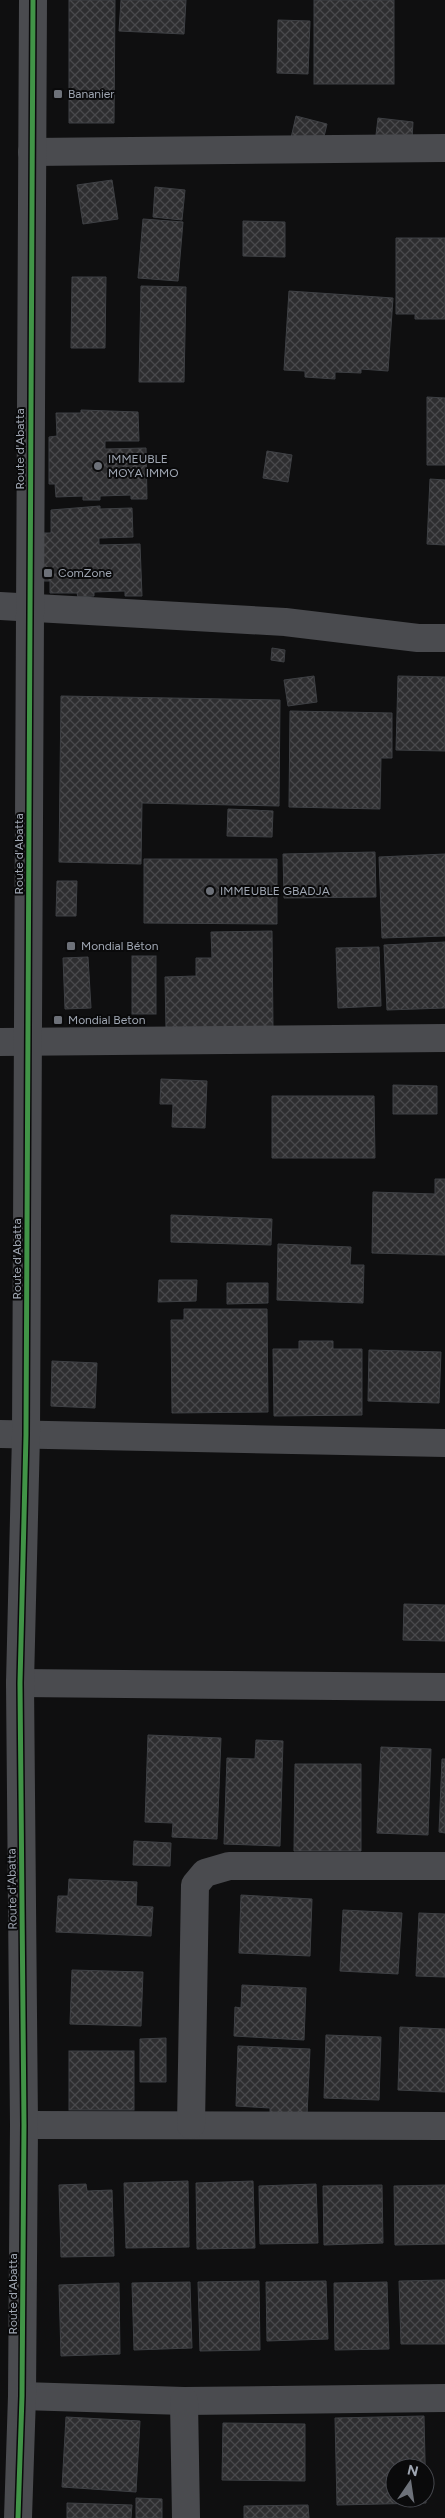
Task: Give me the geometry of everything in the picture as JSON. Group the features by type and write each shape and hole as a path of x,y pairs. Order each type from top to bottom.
{"street":[{"name":"Route d'Abatta","path":"18,2518 22,2396 24,2125 20,1683 13,1435 28,1043 33,0"},
{"path":"32,152 445,148"},
{"path":"0,606 29,606 285,622 418,638 445,638"},
{"path":"0,1042 445,1038"},
{"path":"13,1435 445,1443"},
{"path":"20,1683 445,1687"},
{"path":"191,2125 195,1885 204,1873 229,1866 445,1866"},
{"path":"24,2125 445,2126"},
{"path":"22,2396 184,2401 445,2398"},
{"path":"184,2401 186,2518"}],"building":[{"path":"69,0 115,0 114,123 69,123"},
{"path":"121,0 186,0 184,34 119,31"},
{"path":"314,0 394,0 394,84 314,84"},
{"path":"278,20 310,21 308,74 277,73"},
{"path":"296,116 327,124 322,145 291,138"},
{"path":"378,118 413,122 412,139 376,135"},
{"path":"112,180 118,219 83,224 77,185"},
{"path":"155,187 185,190 182,220 153,217"},
{"path":"143,219 183,222 178,281 138,278"},
{"path":"243,221 285,222 285,257 243,256"},
{"path":"396,238 445,238 445,319 415,319 415,314 396,314"},
{"path":"72,277 106,277 105,348 71,348"},
{"path":"141,286 186,287 184,382 139,382"},
{"path":"289,291 393,298 388,371 361,369 361,373 335,372 335,379 305,377 305,371 284,370"},
{"path":"427,397 445,398 445,465 427,465"},
{"name":"IMMEUBLE MOYA IMMO","path":"81,410 138,412 139,441 105,441 105,449 146,448 147,499 131,499 131,495 100,496 100,500 83,500 83,496 56,497 55,484 49,484 49,437 57,436 56,413 81,413"},
{"path":"267,451 292,455 288,482 263,478"},
{"path":"430,479 445,480 445,545 427,544"},
{"path":"100,506 100,509 132,508 133,537 99,538 99,545 140,544 142,596 125,596 125,591 94,592 94,596 78,597 77,593 50,593 50,581 44,581 43,533 51,533 51,510"},
{"path":"272,648 285,650 284,662 271,660"},
{"path":"314,676 317,702 288,706 284,680"},
{"path":"398,676 445,677 445,751 396,750"},
{"path":"61,696 280,700 279,806 142,803 141,864 59,862"},
{"path":"290,711 392,713 392,758 381,758 380,809 289,807"},
{"path":"228,809 273,811 272,837 227,836"},
{"path":"375,852 376,897 284,898 283,854"},
{"path":"445,854 445,936 382,938 379,857"},
{"name":"IMMEUBLE GBADJA","path":"144,859 277,859 277,924 144,923"},
{"path":"57,881 77,881 76,916 56,916"},
{"path":"272,931 273,1028 166,1029 165,977 196,976 196,958 212,958 211,932"},
{"path":"445,942 445,1008 387,1010 384,945"},
{"path":"379,947 381,1006 338,1008 336,948"},
{"path":"132,956 156,956 156,1014 132,1014"},
{"path":"88,957 91,1008 65,1009 63,958"},
{"path":"161,1079 207,1081 205,1128 172,1127 173,1104 160,1104"},
{"path":"393,1085 437,1086 437,1114 393,1114"},
{"path":"272,1096 374,1096 375,1158 272,1158"},
{"path":"435,1179 445,1179 445,1255 372,1253 373,1192 435,1194"},
{"path":"171,1215 272,1219 271,1245 171,1242"},
{"path":"278,1244 351,1247 350,1265 364,1265 363,1303 277,1300"},
{"path":"159,1280 197,1280 196,1301 158,1302"},
{"path":"227,1283 268,1283 268,1303 227,1304"},
{"path":"184,1309 267,1309 268,1412 172,1413 171,1320 184,1320"},
{"path":"299,1341 333,1341 333,1349 362,1349 362,1415 274,1416 273,1349 299,1349"},
{"path":"369,1350 441,1352 439,1403 368,1401"},
{"path":"52,1361 97,1363 95,1408 51,1406"},
{"path":"404,1604 445,1605 445,1641 403,1640"},
{"path":"148,1735 221,1738 217,1839 172,1837 173,1823 145,1822"},
{"path":"256,1740 283,1741 280,1846 224,1844 227,1758 255,1759"},
{"path":"381,1747 431,1749 428,1835 377,1833"},
{"path":"442,1759 445,1759 445,1833 439,1832"},
{"path":"295,1764 361,1764 361,1851 294,1851"},
{"path":"134,1841 171,1843 170,1866 133,1865"},
{"path":"69,1879 137,1882 136,1906 153,1907 151,1936 56,1932 58,1896 68,1896"},
{"path":"241,1895 312,1899 310,1956 239,1953"},
{"path":"343,1910 402,1913 398,1974 340,1971"},
{"path":"419,1913 445,1914 445,1977 416,1976"},
{"path":"72,1970 143,1972 141,2026 70,2024"},
{"path":"242,1985 306,1988 304,2040 234,2036 235,2007 241,2008"},
{"path":"400,2027 445,2029 445,2092 398,2090"},
{"path":"326,2035 381,2037 379,2100 324,2098"},
{"path":"166,2038 166,2082 140,2082 140,2039"},
{"path":"238,2046 310,2049 307,2115 270,2113 270,2108 236,2106"},
{"path":"69,2051 134,2051 134,2110 69,2110"},
{"path":"188,2181 189,2247 126,2248 124,2183"},
{"path":"253,2181 255,2248 197,2249 196,2183"},
{"path":"86,2184 87,2191 112,2190 114,2256 61,2257 59,2185"},
{"path":"316,2184 318,2243 260,2244 259,2186"},
{"path":"382,2185 383,2243 324,2245 323,2186"},
{"path":"445,2185 445,2244 395,2245 394,2186"},
{"path":"445,2280 445,2344 401,2344 399,2281"},
{"path":"259,2281 260,2350 200,2351 198,2282"},
{"path":"326,2281 328,2339 267,2341 266,2282"},
{"path":"190,2282 192,2348 134,2350 132,2283"},
{"path":"387,2282 389,2349 335,2350 334,2283"},
{"path":"119,2283 120,2354 61,2356 59,2285"},
{"path":"424,2416 425,2458 385,2458 385,2504 337,2505 335,2418"},
{"path":"66,2417 140,2421 136,2492 62,2487"},
{"path":"223,2423 305,2424 305,2481 222,2480"},
{"path":"136,2498 162,2499 162,2518 136,2518"},
{"path":"67,2503 132,2505 131,2518 67,2518"},
{"path":"308,2505 309,2518 244,2518 244,2506"}],"cycle path":[{"path":"18,2518 22,2396 24,2125 20,1683 26,1435 33,0"}],"place":[{"name":"Bananier","path":"58,94"},
{"name":"IMMEUBLE MOYA IMMO","path":"98,466"},
{"name":"ComZone","path":"48,573"},
{"name":"IMMEUBLE GBADJA","path":"210,891"},
{"name":"Mondial Béton","path":"71,946"},
{"name":"Mondial Beton","path":"58,1020"}]}
